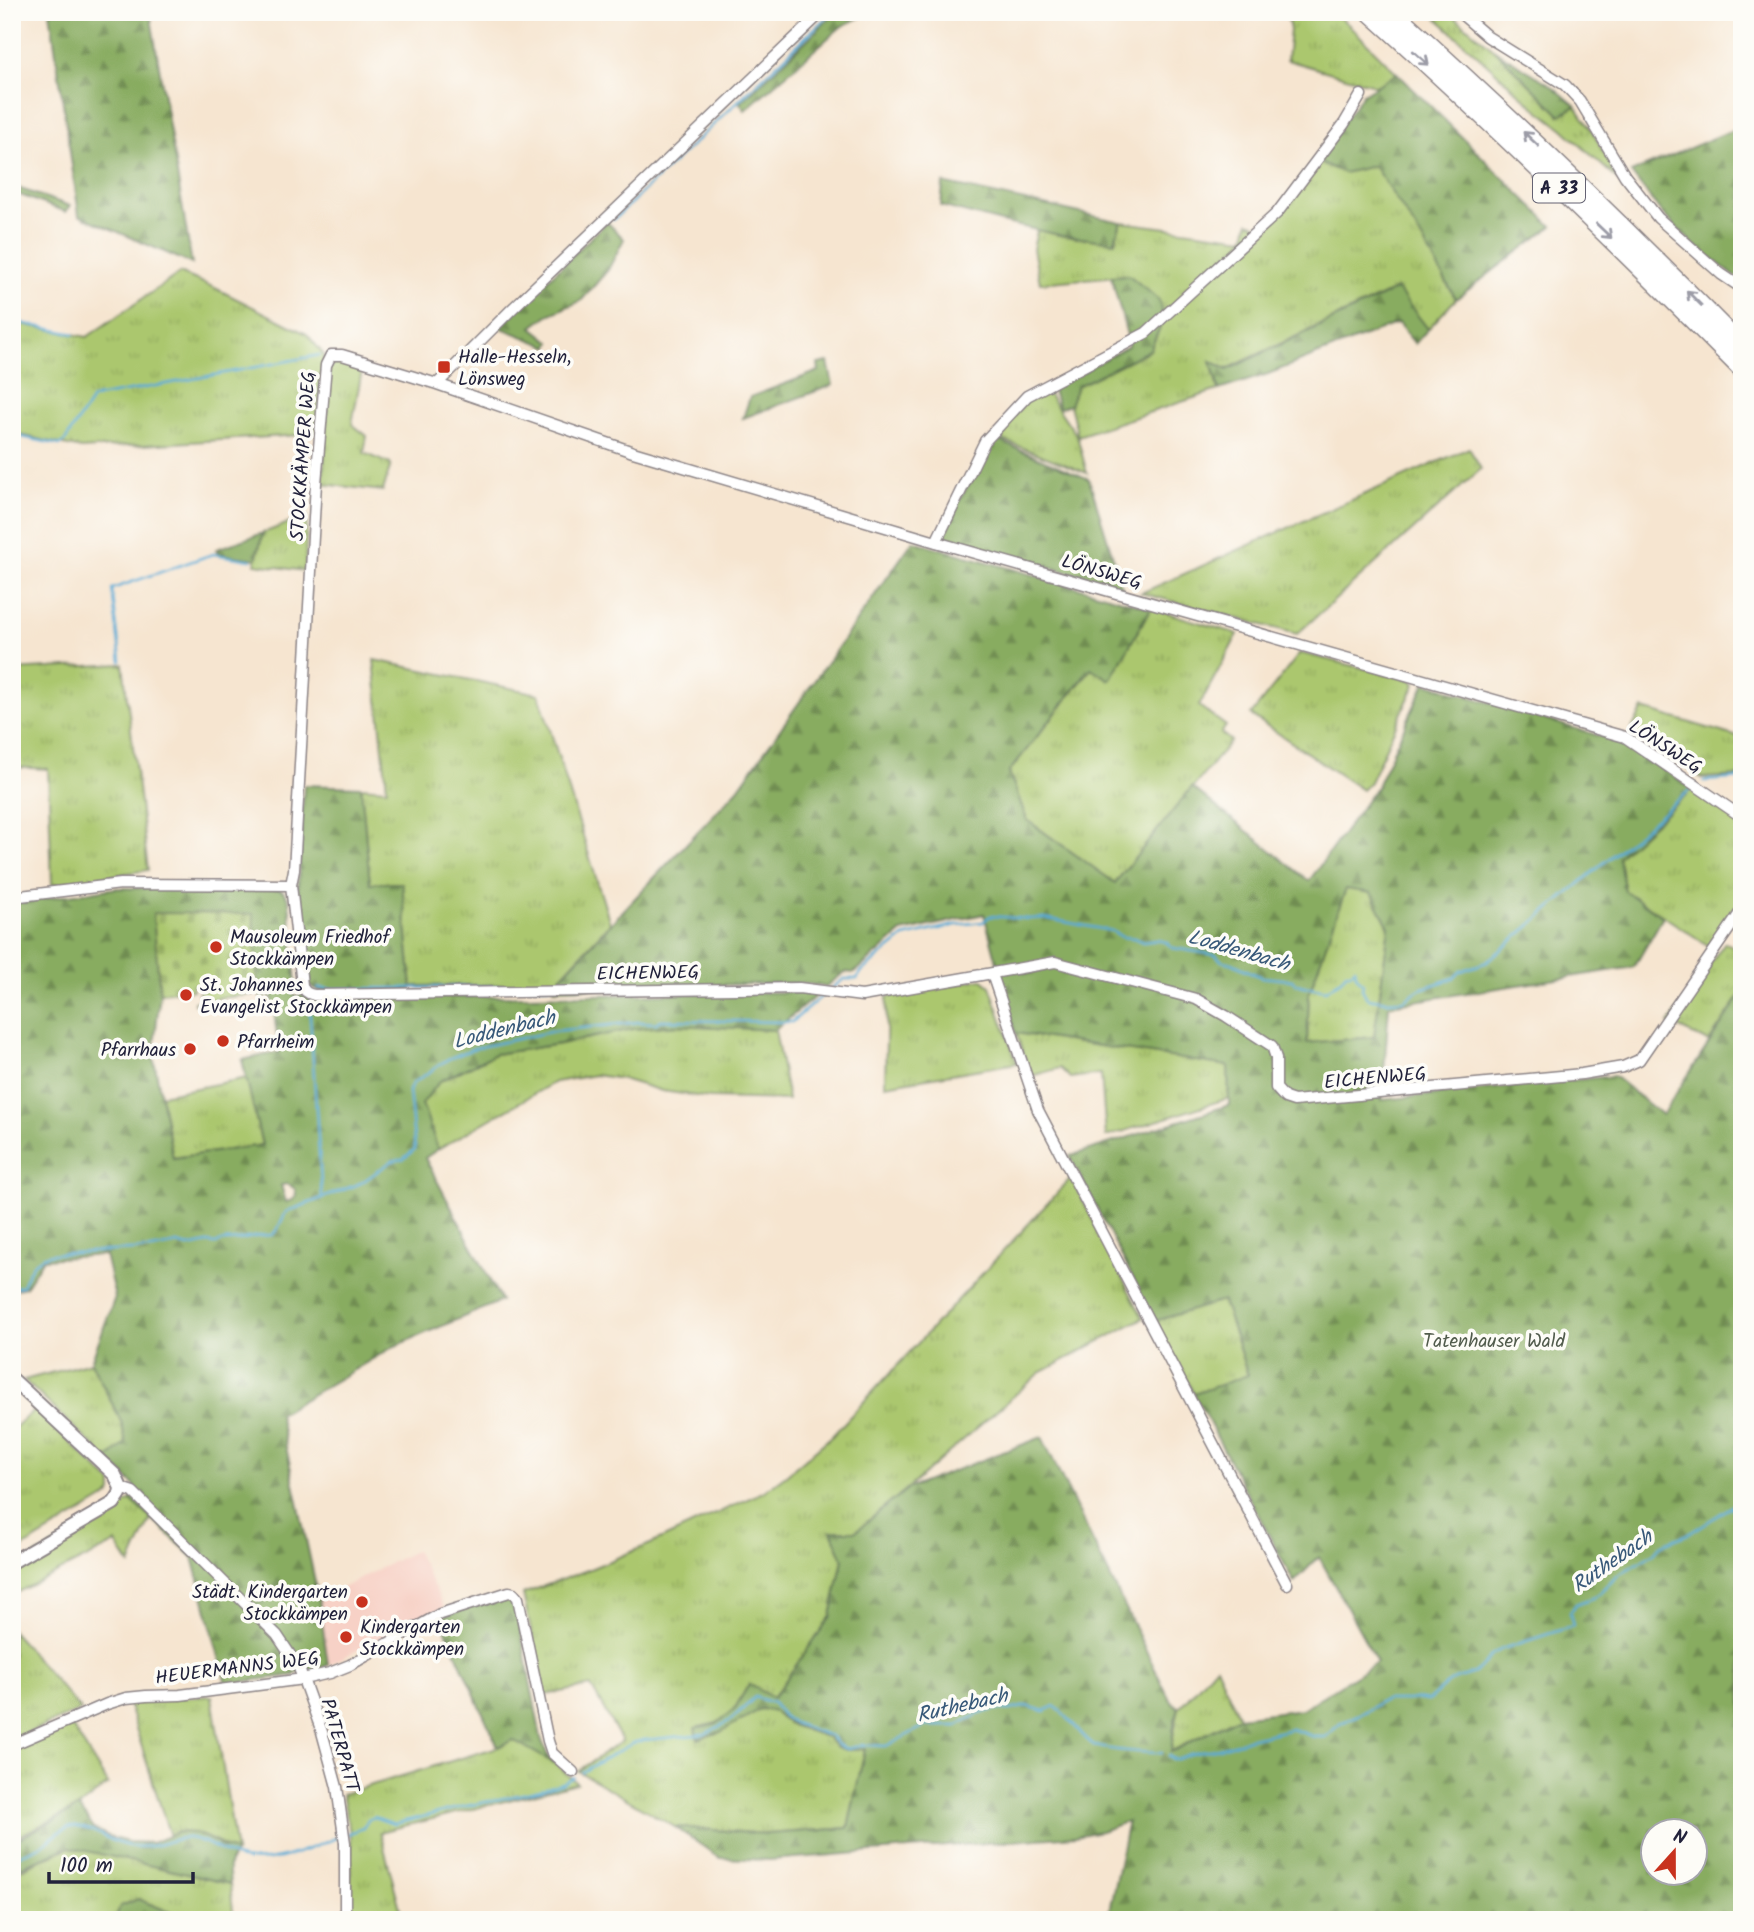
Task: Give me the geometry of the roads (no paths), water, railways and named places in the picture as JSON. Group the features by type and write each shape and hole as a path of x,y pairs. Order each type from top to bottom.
{"highway":[{"name":"A 33","path":"1370,12 1560,189 1742,369"},
{"name":"A 33","path":"1393,12 1563,170 1742,347"}],"street":[{"path":"438,384 512,309 822,12"},
{"path":"1459,12 1489,37 1564,85 1580,101 1625,176 1658,218 1721,274 1742,288"},
{"path":"936,542 985,441 1027,396 1146,333 1277,213 1344,124 1361,94"},
{"name":"STOCKKÄMPER WEG","path":"291,885 326,365 331,355 337,354 438,384"},
{"name":"LÖNSWEG","path":"438,384 633,452 936,542 1625,737 1742,817"},
{"path":"12,897 121,884 291,885"},
{"name":"EICHENWEG","path":"291,885 304,990 314,995 799,988 862,996 1055,962 1196,999 1226,1016 1272,1046 1276,1058 1276,1088 1285,1098 1294,1101 1582,1074 1623,1067 1639,1060 1742,910"},
{"path":"992,974 1038,1110 1287,1584"},
{"path":"12,1379 115,1475 121,1488 114,1503 12,1562"},
{"name":"PATERPATT","path":"121,1488 133,1492 277,1635 293,1657 322,1732 337,1787 345,1843 345,1920"},
{"name":"HEUERMANNS WEG","path":"12,1745 126,1698 180,1695 330,1673 350,1665 440,1614 509,1592 518,1598 552,1753 573,1772"}],"waterway":[{"path":"613,220 832,12"},
{"path":"12,321 74,334"},
{"path":"12,435 60,445 92,399 97,397 320,355"},
{"path":"121,661 112,589 213,554 251,560"},
{"name":"Loddenbach","path":"1704,781 1742,778"},
{"name":"Loddenbach","path":"831,989 844,979 857,979 862,971 904,937 983,922 990,916 1044,918 1112,931 1122,937 1143,942 1157,940 1166,942 1173,948 1216,955 1222,961 1261,977 1292,980 1303,986 1326,990 1355,968 1367,998 1404,1000 1420,989 1454,978 1461,971 1487,962 1691,789"},
{"path":"318,988 553,986"},
{"name":"Loddenbach","path":"12,1288 22,1286 35,1262 51,1254 152,1249 177,1244 189,1247 272,1235 286,1212 361,1183 415,1149 409,1091 412,1084 448,1059 475,1048 554,1031 639,1022 656,1023 661,1020 792,1022 823,995"},
{"path":"311,1001 322,1197"},
{"name":"Ruthebach","path":"1169,1756 1177,1759 1292,1729 1315,1737 1325,1737 1341,1723 1379,1702 1415,1699 1428,1701 1455,1679 1475,1673 1493,1654 1502,1649 1573,1626 1570,1613 1576,1604 1600,1593 1618,1575 1653,1554 1661,1545 1690,1533 1742,1500"},
{"name":"Ruthebach","path":"582,1772 633,1743 705,1734 731,1720 755,1697 773,1703 791,1722 830,1736 838,1745 847,1749 863,1745 886,1746 925,1726 956,1726 995,1709 1010,1710 1026,1706 1045,1711 1054,1706 1094,1745 1116,1750 1162,1753"},
{"name":"Ruthebach","path":"347,1834 363,1828 368,1820 374,1817 394,1824 541,1790 573,1777"},
{"name":"Ruthebach","path":"12,1857 35,1849 70,1827 88,1829 123,1845 133,1846 154,1846 180,1838 194,1839 232,1856 260,1861 301,1852 341,1836"}],"place":[{"name":"Halle-Hesseln, Lönsweg","path":"444,367"},
{"name":"Mausoleum Friedhof Stockkämpen","path":"216,947"},
{"name":"St. Johannes Evangelist Stockkämpen","path":"186,995"},
{"name":"Pfarrheim","path":"223,1041"},
{"name":"Pfarrhaus","path":"190,1049"},
{"name":"Städt. Kindergarten Stockkämpen","path":"362,1602"},
{"name":"Kindergarten Stockkämpen","path":"346,1637"}],"park label":[{"name":"Tatenhauser Wald","path":"1494,1340"}]}
